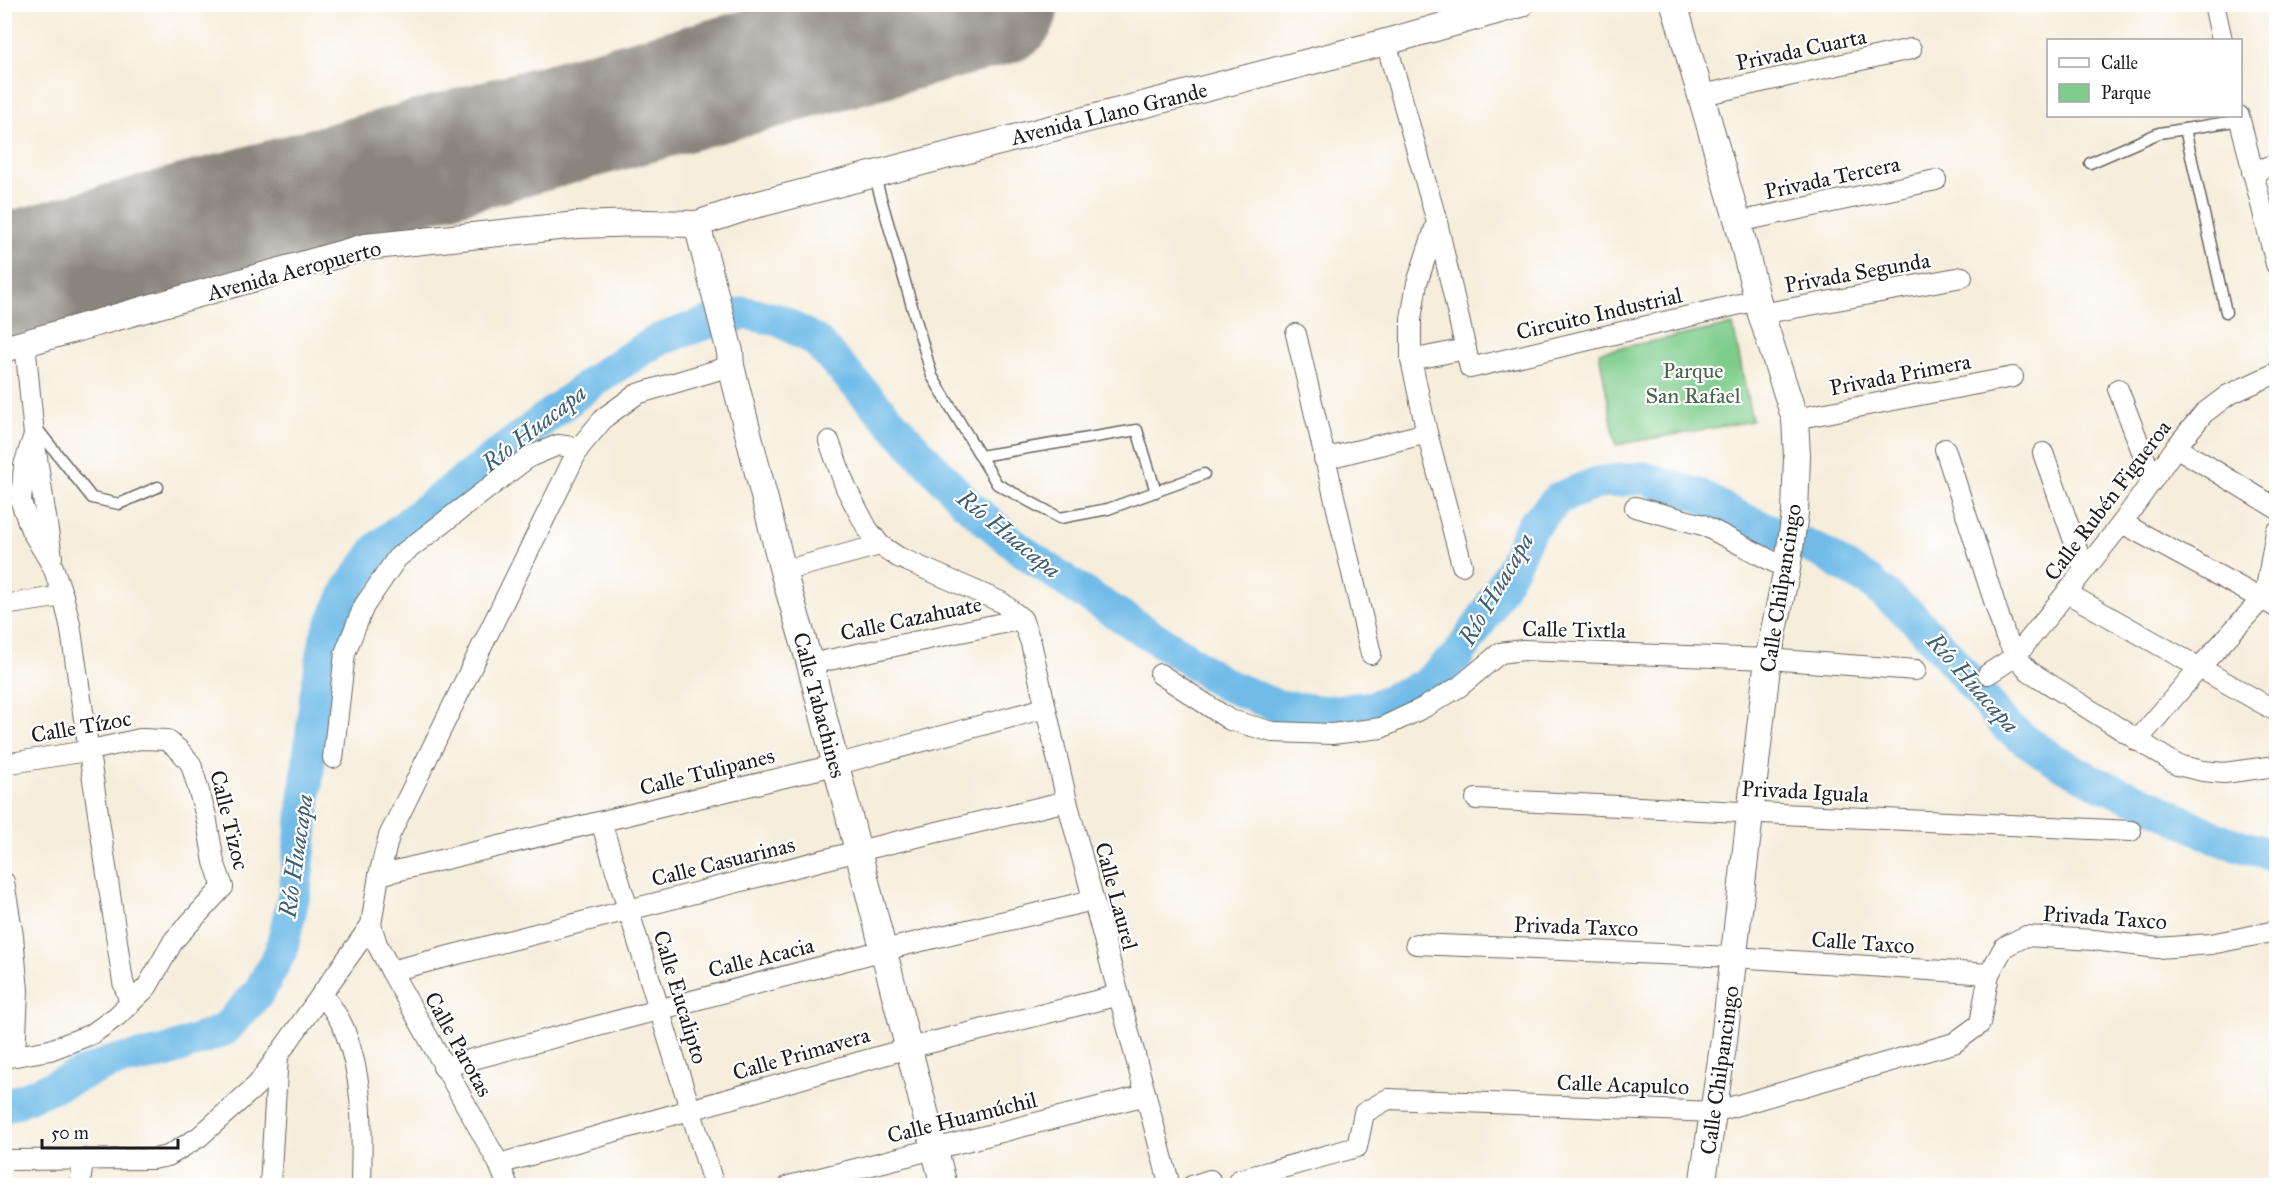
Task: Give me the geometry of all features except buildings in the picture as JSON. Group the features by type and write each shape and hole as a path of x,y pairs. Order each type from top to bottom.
{"street":[{"name":"Avenida Llano Grande","path":"697,224 752,206 1386,42 1521,4"},
{"name":"Calle Chilpancingo","path":"1674,4 1738,222 1759,307 1795,419 1797,456 1795,513 1787,569 1768,659 1734,957 1702,1185"},
{"path":"2214,4 2222,39"},
{"name":"Circuito Industrial","path":"1386,42 1437,222 1470,368 1759,307"},
{"name":"Privada Cuarta","path":"1702,95 1911,49"},
{"path":"2240,118 2277,264"},
{"path":"2252,172 2277,164"},
{"name":"Privada Tercera","path":"1738,222 1936,180"},
{"name":"Avenida Aeropuerto","path":"15,346 365,247 577,225 641,222 697,224"},
{"path":"1437,222 1417,283 1411,319 1411,360 1427,433 1462,565"},
{"name":"Calle Tabachines","path":"697,224 783,571 810,664 944,1185"},
{"name":"Privada Segunda","path":"1759,307 1962,277"},
{"path":"1296,334 1371,654"},
{"path":"4,882 13,936 18,991 10,1057 50,1050 92,1034 130,1003 123,982 70,624 53,567 31,530 21,502 24,465 34,429 15,346"},
{"path":"1411,360 1466,349"},
{"path":"4,1160 153,1159 168,1156 199,1137 257,1085 371,925 379,875 389,836 579,448 605,417 637,394 731,359"},
{"name":"Calle Rubén Figueroa","path":"1988,674 2016,656 2122,523 2176,447 2204,413 2228,395 2277,373"},
{"name":"Privada Primera","path":"1795,419 2013,377"},
{"path":"2118,389 2152,480"},
{"path":"1324,459 1427,433"},
{"path":"829,441 846,488 867,528 880,545 898,557 1001,602 1022,619"},
{"path":"333,758 345,653 364,606 397,558 529,456 558,446 579,448"},
{"path":"2176,447 2277,507"},
{"path":"1945,449 2005,635 2016,656 2030,671 2176,765 2224,773 2277,766"},
{"path":"2043,453 2084,569"},
{"path":"1635,507 1703,525 1787,569"},
{"path":"2122,523 2269,604"},
{"path":"2137,741 2199,668 2269,604 2268,580 2277,532"},
{"path":"783,571 880,545"},
{"path":"2067,593 2277,711"},
{"path":"4,605 63,596"},
{"name":"Calle Cazahuate","path":"810,664 1022,619"},
{"name":"Calle Laurel","path":"1022,619 1031,643 1067,801 1170,1185"},
{"name":"Calle Tixtla","path":"1160,674 1230,720 1274,732 1332,734 1381,728 1423,708 1459,687 1500,653 1523,650 1768,659 1916,670"},
{"name":"Calle Tulipanes","path":"379,875 836,765 1045,708"},
{"name":"Calle Tízoc","path":"4,764 87,751 140,739 167,740"},
{"name":"Calle Tizoc","path":"130,1003 147,987 174,940 223,887 214,862 206,816 191,764 167,740"},
{"name":"Privada Iguala","path":"1476,799 2131,831"},
{"name":"Calle Casuarinas","path":"391,971 858,851 1067,801"},
{"name":"Calle Eucalipto","path":"601,822 714,1185"},
{"name":"Calle Acacia","path":"443,1067 884,950 1093,900"},
{"name":"Calle Parotas","path":"371,925 377,944 391,971 499,1164 508,1185"},
{"name":"Privada Taxco","path":"2004,947 2026,936 2094,940 2158,948 2211,944 2277,931"},
{"name":"Privada Taxco","path":"1416,944 1734,957"},
{"name":"Calle Acapulco","path":"1239,1180 1357,1147 1364,1113 1388,1099 1714,1112 1954,1043 1980,1024 1989,974 2004,947"},
{"name":"Calle Taxco","path":"1734,957 1989,974"},
{"path":"322,993 343,1026 358,1071 362,1109 361,1185"},
{"name":"Calle Primavera","path":"499,1164 909,1048 1119,995"},
{"path":"270,1185 278,1055"},
{"name":"Calle Huamúchil","path":"789,1185 1146,1095"},
{"path":"80,1185 83,1159"}],"lane":[{"path":"2090,163 2159,133 2240,118"},
{"path":"2184,129 2226,312"},
{"path":"874,174 932,376 997,484 1060,518 1108,509 1204,474"},
{"path":"34,429 92,498 119,504 158,487"},
{"path":"980,456 1137,430 1156,492"}],"green space":[{"name":"Parque San Rafael","path":"1733,325 1752,421 1616,445 1599,352"}],"waterway":[{"name":"Río Huacapa","path":"4,1107 111,1062 166,1052 224,1030 259,992 281,951 295,890 316,694 326,637 349,588 378,548 602,375 658,340 704,324 746,313 779,320 816,341 966,503 1020,549 1222,683 1277,706 1326,712 1374,707 1426,684 1459,654 1489,609 1531,527 1559,498 1600,482 1644,478 1698,495 1741,518 1819,551 1870,582 1912,616 1947,654 2007,727 2053,759 2097,783 2155,807 2218,839 2276,856"}],"runway":[{"path":"4,276 997,4"}]}
